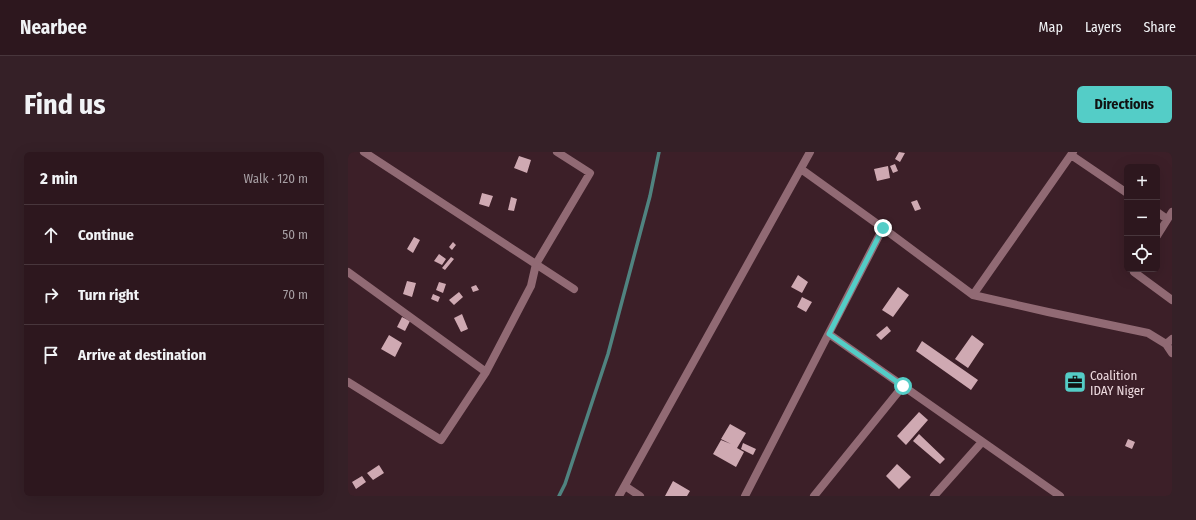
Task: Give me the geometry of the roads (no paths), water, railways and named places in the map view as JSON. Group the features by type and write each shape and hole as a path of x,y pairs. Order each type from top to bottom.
{"street":[{"path":"364,152 574,289"},
{"path":"348,382 441,440 486,372 531,286 536,264 590,173 557,152"},
{"path":"619,496 810,152"},
{"path":"973,295 1072,154 1124,191"},
{"path":"801,169 973,295 1148,333 1169,342 1172,353"},
{"path":"1160,213 1170,216 1160,231"},
{"path":"745,496 883,228"},
{"path":"348,272 486,372"},
{"path":"1134,272 1172,300"},
{"path":"829,334 1060,496"},
{"path":"814,496 903,386"},
{"path":"934,496 982,442"},
{"path":"625,486 640,496"}],"waterway":[{"path":"559,496 565,484 608,354 650,196 659,152"}],"place":[{"name":"Coalition IDAY Niger","path":"1075,382"}]}
